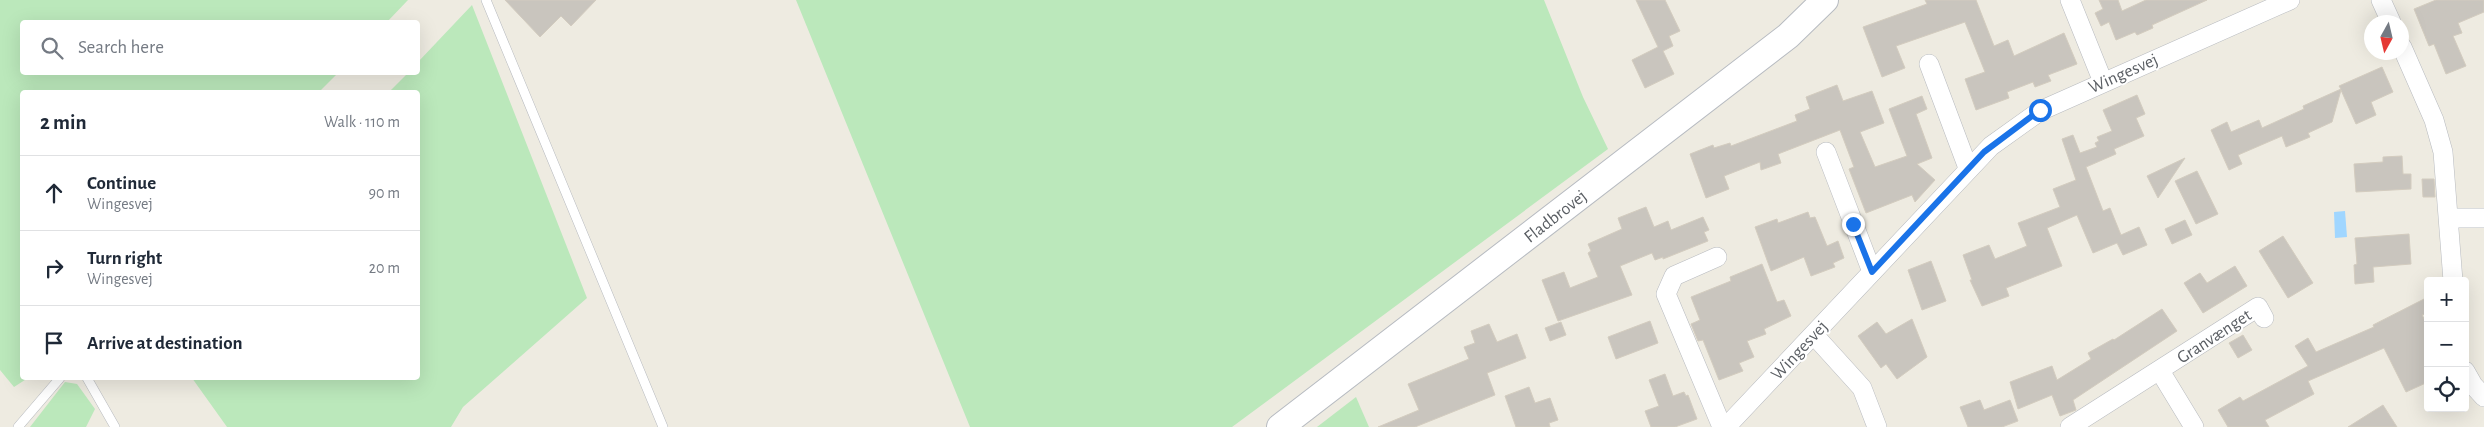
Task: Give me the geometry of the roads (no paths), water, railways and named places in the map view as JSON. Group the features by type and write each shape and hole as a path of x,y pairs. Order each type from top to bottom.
{"main road":[{"name":"Fladbrovej","path":"1280,427 1788,36 1825,0"}],"street":[{"path":"2070,0 2103,82"},
{"name":"Wingesvej","path":"1726,427 1968,168 1991,146 2040,110 2290,0"},
{"path":"2381,0 2388,15"},
{"path":"2408,60 2434,120 2444,152 2453,277"},
{"path":"1929,64 1968,168"},
{"path":"1826,152 1872,272"},
{"path":"2449,218 2484,218"},
{"path":"1717,257 1674,276 1666,294 1722,427"},
{"name":"Granvænget","path":"2070,427 2258,307 2264,318"},
{"path":"1814,334 1862,388 1878,427"},
{"name":"Granvænget","path":"2160,371 2194,427"},
{"path":"2469,378 2484,397"}],"lane":[{"path":"486,0 663,427"},
{"path":"18,427 58,380"},
{"path":"87,380 114,427"}],"water":[{"path":"2345,211 2347,237 2335,238 2334,212"}]}
